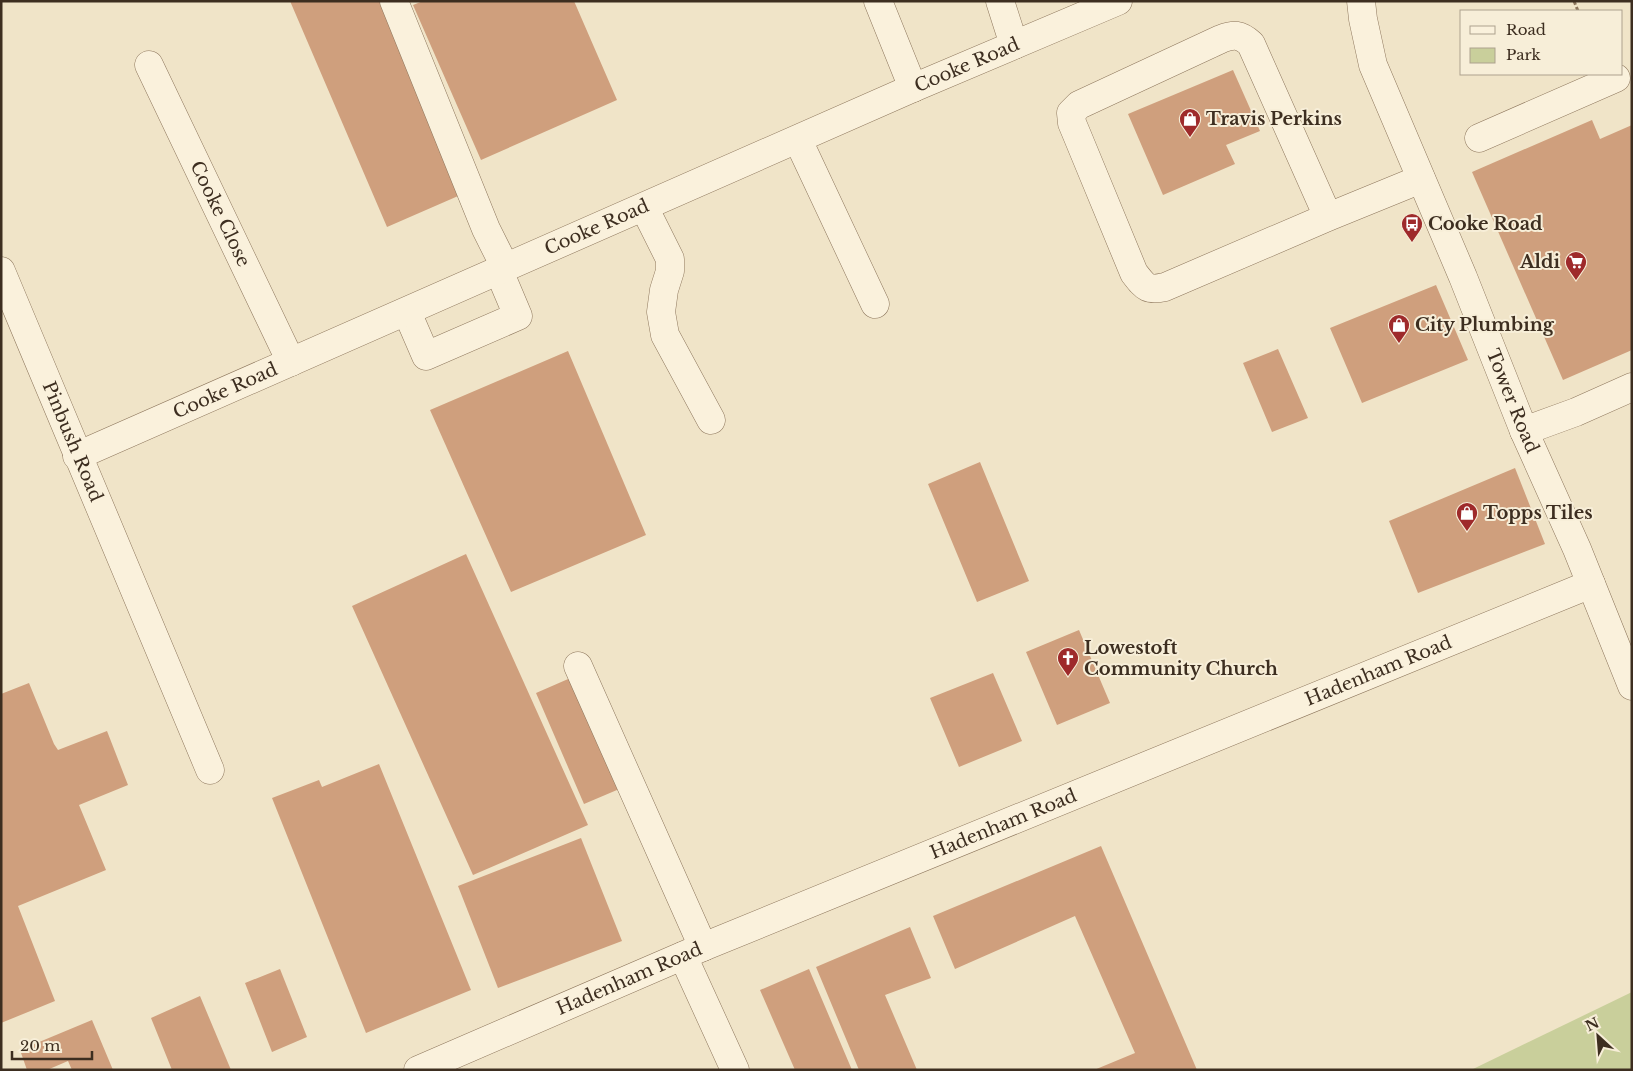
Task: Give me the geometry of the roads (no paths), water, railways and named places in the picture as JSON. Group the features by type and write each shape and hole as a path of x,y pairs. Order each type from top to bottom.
{"street":[{"path":"394,1 486,228 518,316 426,356 407,312"},
{"path":"878,1 913,88"},
{"path":"1000,1 1014,45"},
{"name":"Cooke Road","path":"78,456 913,88 1118,1"},
{"name":"Tower Road","path":"1362,1 1363,19 1373,65 1463,277 1524,431 1577,549 1632,686"},
{"path":"1328,216 1251,44 1242,36 1232,35 1079,105 1071,113 1076,135 1134,273 1145,287 1156,289 1166,287 1328,216 1421,179"},
{"name":"Cooke Close","path":"149,65 292,362"},
{"path":"1480,138 1616,78"},
{"path":"798,140 875,304"},
{"path":"644,207 670,259 670,271 664,290 661,312 665,335 711,420"},
{"name":"Pinbush Road","path":"1,271 210,770"},
{"path":"1524,431 1576,412 1632,387"},
{"name":"Hadenham Road","path":"418,1070 693,951 1591,584"},
{"path":"578,666 693,951 735,1070"}],"place":[{"name":"Travis Perkins","path":"1190,138"},
{"name":"Cooke Road","path":"1412,243"},
{"name":"Aldi","path":"1576,281"},
{"name":"City Plumbing","path":"1399,344"},
{"name":"Topps Tiles","path":"1467,532"},
{"name":"Lowestoft Community Church","path":"1068,677"}]}
